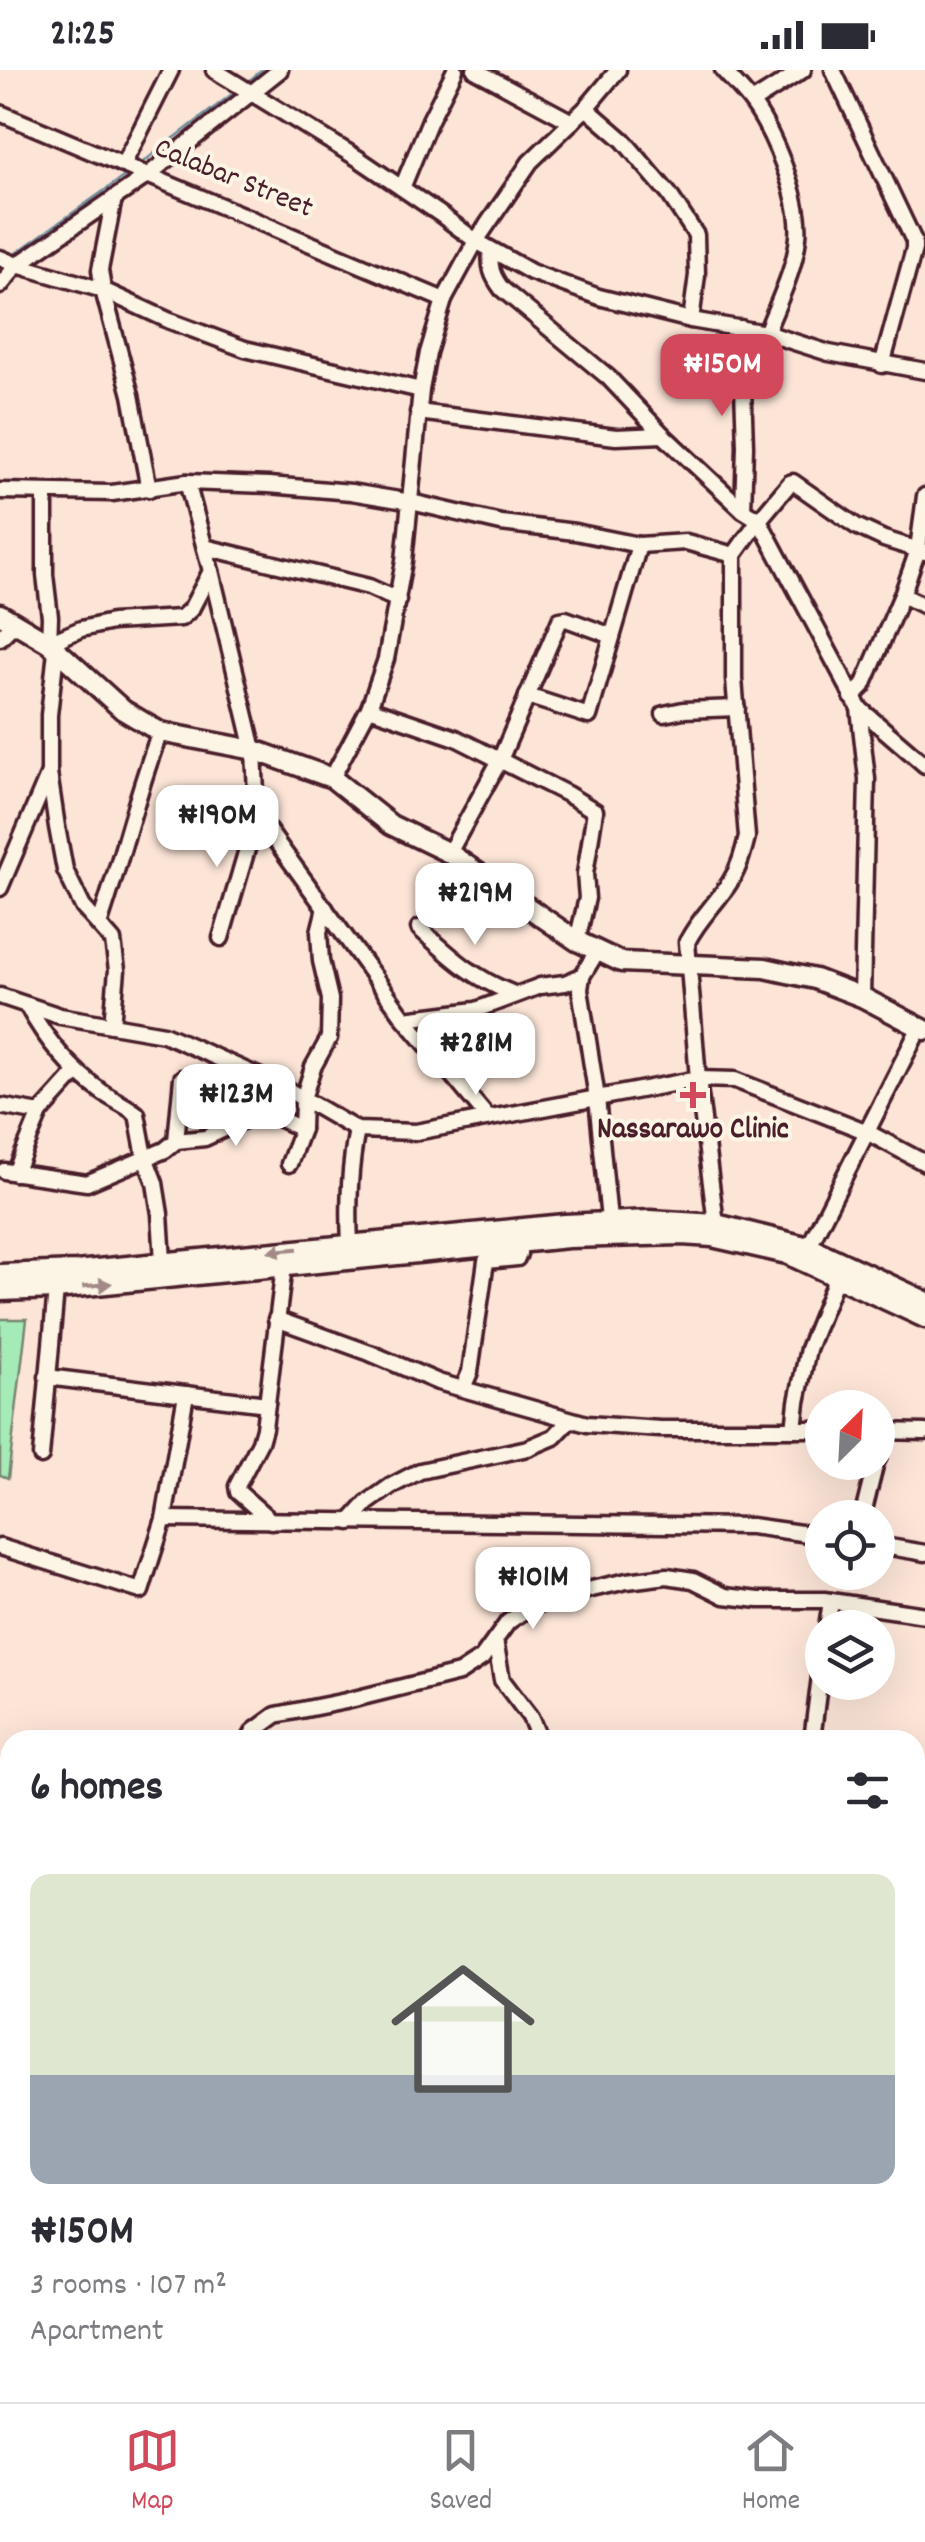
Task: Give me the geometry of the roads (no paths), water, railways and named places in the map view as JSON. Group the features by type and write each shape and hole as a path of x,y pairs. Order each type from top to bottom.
{"main road":[{"path":"8,618 52,647 123,710 160,732 254,750 332,778 391,826 448,853 596,952 621,962 764,968 815,979 862,997 922,1028"},
{"path":"0,1274 76,1271 609,1220 716,1224 925,1301"},
{"path":"0,1291 56,1290 610,1235 682,1235 805,1254 838,1276 925,1318"}],"street":[{"path":"123,165 171,70"},
{"path":"214,70 402,188 476,242 531,272 599,297 691,320 766,333 829,354 925,371"},
{"path":"0,286 10,262 114,198 280,70"},
{"path":"402,188 455,70"},
{"path":"475,70 572,122"},
{"path":"332,778 369,708 386,659 411,502 420,390 444,300 476,242 530,162 586,108 618,70"},
{"path":"723,70 752,102 784,164 798,208 795,258 766,333"},
{"path":"752,102 802,70"},
{"path":"833,70 914,241 882,364"},
{"path":"586,108 623,140 669,194 696,235 697,275 691,320"},
{"name":"Calabar Street","path":"0,112 444,300"},
{"path":"114,198 100,270 102,290 131,395 149,489"},
{"path":"491,251 492,276 502,289 608,377 663,434 759,520 855,703 867,779 862,997"},
{"path":"10,262 102,290 170,322 245,348 420,390"},
{"path":"741,328 744,510"},
{"path":"418,412 616,436 663,434"},
{"path":"188,482 254,750 257,815 220,938"},
{"path":"0,491 112,494 188,482 351,492 501,523 638,545 686,542 734,555"},
{"path":"716,1224 698,1079 687,942 697,922 728,885 748,837 734,679 734,555 793,482 856,526 922,551"},
{"path":"46,493 45,575 52,647 49,773 65,870 84,907 113,940 118,970 112,1025"},
{"path":"855,703 922,551 925,496"},
{"path":"527,696 589,716 638,545"},
{"path":"205,548 369,588 398,600"},
{"path":"52,647 81,628 181,618 191,609 211,570"},
{"path":"902,596 925,606"},
{"path":"0,638 8,618"},
{"path":"448,853 500,760 560,620 612,636"},
{"path":"855,703 925,765"},
{"path":"369,708 456,738 595,811 586,874 587,898 576,942"},
{"path":"664,714 737,708"},
{"path":"99,924 160,732"},
{"path":"0,888 49,773"},
{"path":"257,815 405,1019 488,1118"},
{"path":"289,1164 302,1129 303,1099 329,1038 330,999 319,932 325,908"},
{"path":"419,928 486,983 514,994"},
{"path":"596,952 582,976 580,989 597,1098 609,1220"},
{"path":"405,1019 476,1010 514,994 582,976"},
{"path":"0,996 60,1016 164,1034 282,1086 356,1130 416,1132 698,1079 735,1080 866,1132 925,1163"},
{"path":"27,1005 56,1050 77,1072 136,1114 155,1183 163,1261"},
{"path":"805,1254 922,1028"},
{"path":"77,1072 40,1113 10,1172 87,1183 166,1150 176,1141 205,1138 257,1114 267,1114 302,1129"},
{"path":"176,1141 182,1078"},
{"path":"0,1106 40,1113"},
{"path":"350,1244 348,1200 356,1130"},
{"path":"463,1388 470,1372 486,1261 516,1258 519,1244"},
{"path":"271,1521 236,1486 260,1442 284,1266"},
{"path":"794,1429 808,1349 838,1276"},
{"path":"41,1456 56,1290"},
{"path":"276,1319 438,1382 570,1420 606,1427 805,1429"},
{"path":"48,1377 267,1404"},
{"path":"0,1547 140,1590 164,1520 186,1394"},
{"path":"350,1522 367,1503 420,1471 528,1448 554,1438 570,1420"},
{"path":"895,1431 925,1432"},
{"path":"164,1520 751,1526 805,1534"},
{"path":"895,1548 925,1553"},
{"path":"255,1730 276,1715 460,1673 482,1658 508,1622 530,1607 627,1581 667,1576 693,1580 725,1596 831,1601 925,1615"},
{"path":"830,1610 831,1601"},
{"path":"495,1640 502,1680 536,1730"},
{"path":"813,1730 817,1700"}],"waterway":[{"path":"246,83 262,70"},
{"path":"139,165 236,91"},
{"path":"13,255 129,173"}],"place":[{"name":"Nassarawo Clinic","path":"693,1095"}]}
